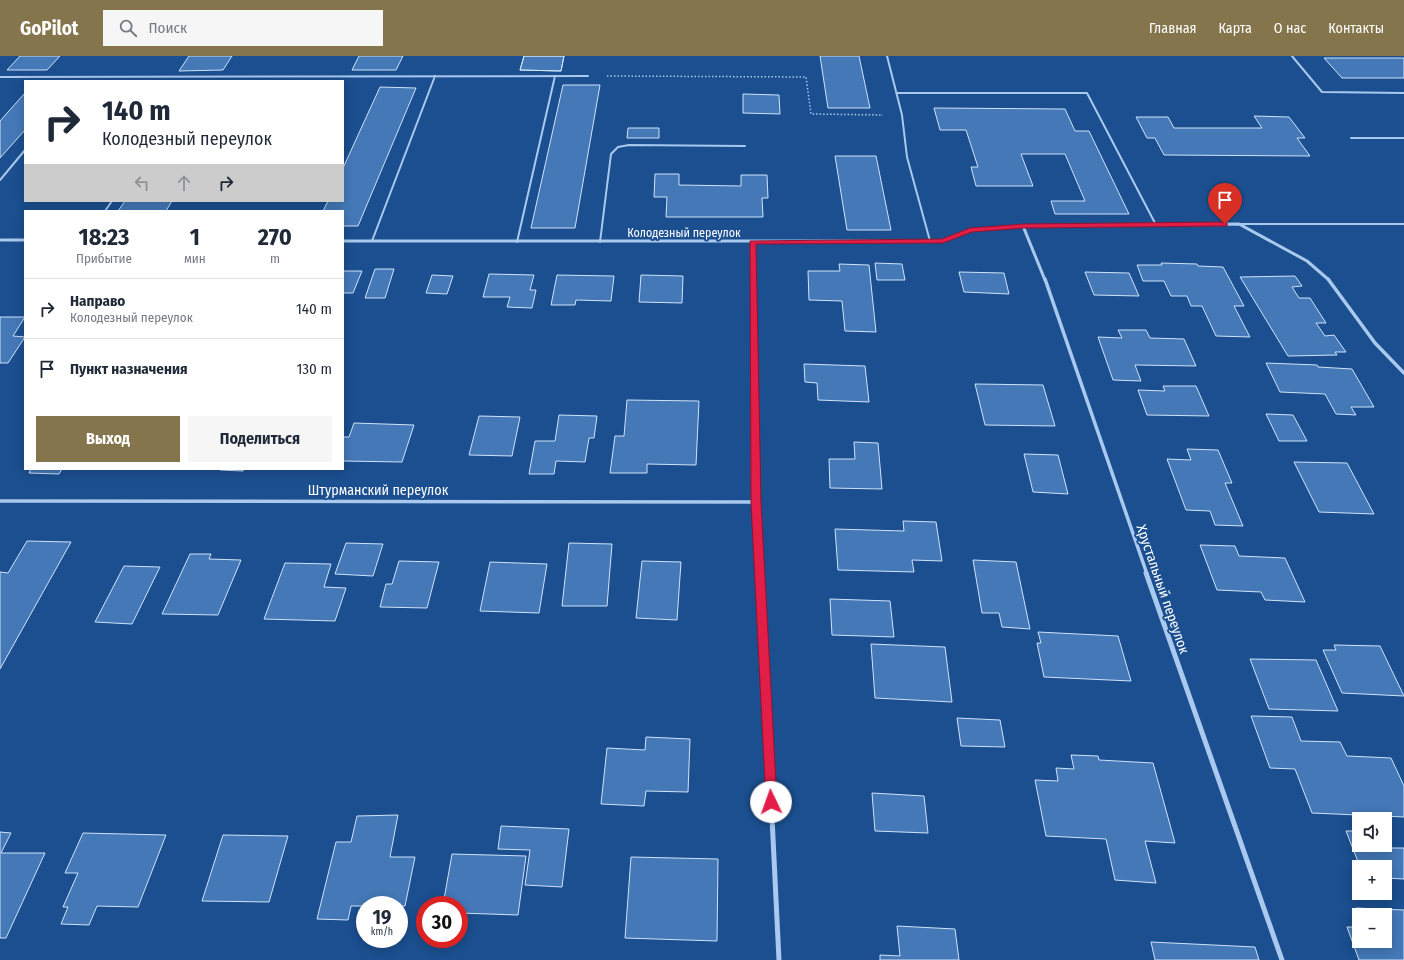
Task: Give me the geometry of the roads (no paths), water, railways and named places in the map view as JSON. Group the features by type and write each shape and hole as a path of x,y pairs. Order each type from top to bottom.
{"street":[{"name":"Колодезный переулок","path":"344,241 943,241 970,230 1024,226 1239,224"},
{"path":"1239,224 1307,261 1327,277 1375,343 1404,373"},
{"name":"Хрустальный переулок","path":"1024,226 1049,288 1198,723 1282,960"},
{"path":"0,240 24,240"},
{"path":"752,242 756,502 779,960"},
{"name":"Штурманский переулок","path":"0,501 756,502"}],"lane":[{"path":"887,56 902,115 907,157 930,241"},
{"path":"1292,56 1322,92 1404,93"},
{"path":"372,241 435,76"},
{"path":"517,242 556,76"},
{"path":"0,77 588,76"},
{"path":"84,80 87,77"},
{"path":"897,93 1088,93 1156,225"},
{"path":"1351,138 1404,138"},
{"path":"600,242 611,154 613,150 629,145 745,146"},
{"path":"0,180 24,151"},
{"path":"1239,224 1404,224"}]}
